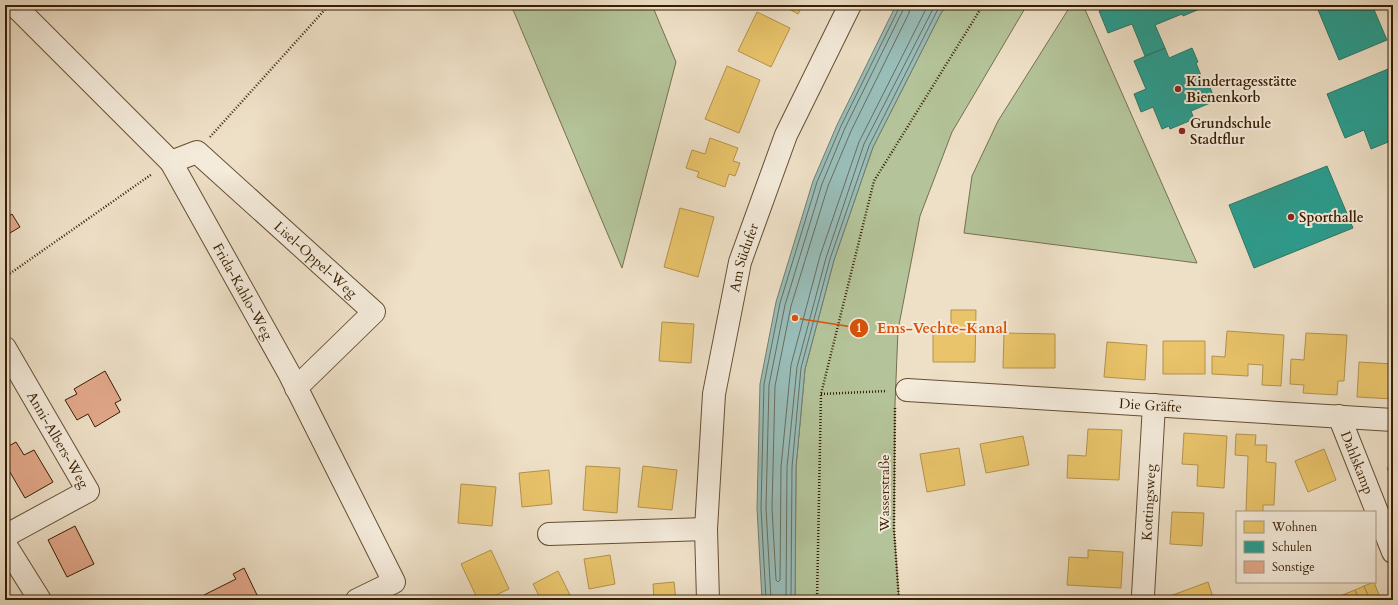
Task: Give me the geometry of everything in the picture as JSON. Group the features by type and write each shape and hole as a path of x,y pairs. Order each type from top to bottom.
{"street":[{"name":"Frida-Kahlo-Weg","path":"14,5 171,162 296,388 394,582 356,600"},
{"name":"Am Südufer","path":"708,600 706,530 714,394 740,262 786,135 850,5"},
{"path":"171,162 197,152"},
{"name":"Lisel-Oppel-Weg","path":"197,152 374,312 296,388"},
{"name":"Anni-Albers-Weg","path":"5,348 88,491 5,536"},
{"name":"Die Gräfte","path":"907,390 1393,420"},
{"name":"Kottingsweg","path":"1144,600 1143,596 1154,405"},
{"name":"Dahlskamp","path":"1339,416 1393,552"},
{"path":"549,534 706,530"},
{"path":"5,544 40,600"}],"path":[{"path":"197,152 329,5"},
{"path":"817,600 821,394 874,181 983,5"},
{"path":"5,277 171,162"},
{"path":"821,394 907,390"},
{"name":"Wasserstraße","path":"899,600 894,529 895,404 907,390"}],"green space":[{"path":"511,5 652,5 676,62 622,268"},
{"path":"947,5 1027,5 952,132 920,216 898,330 895,404 894,529 899,600 795,600 796,467 805,369 834,260 873,147 941,13"},
{"path":"1071,5 1083,5 1197,263 964,233 972,176 998,121"}],"water":[{"path":"896,5 947,5 941,13 873,147 834,260 805,369 796,467 795,600 762,600 757,508 760,384 776,302 813,181 837,125"}],"building: Wohnen":[{"path":"782,5 803,5 798,14"},
{"path":"757,12 790,28 771,67 738,51"},
{"path":"727,66 760,80 739,133 705,119"},
{"path":"710,138 738,148 733,161 740,163 735,176 729,174 725,187 697,177 699,172 686,168 692,150 705,154"},
{"path":"680,208 714,217 698,277 664,267"},
{"path":"951,310 976,310 975,362 933,362 933,325 951,325"},
{"path":"662,322 694,324 691,363 659,361"},
{"path":"1227,331 1284,335 1281,386 1262,385 1263,365 1248,364 1248,376 1212,374 1212,356 1225,357"},
{"path":"1004,333 1055,334 1055,368 1003,368"},
{"path":"1306,333 1347,335 1344,381 1338,381 1337,395 1303,393 1304,385 1290,384 1291,359 1304,360"},
{"path":"1163,341 1205,341 1205,374 1163,374"},
{"path":"1107,342 1147,345 1145,380 1104,377"},
{"path":"1359,362 1393,364 1393,399 1357,397"},
{"path":"1088,429 1122,430 1119,480 1067,478 1068,455 1086,456"},
{"path":"1184,433 1227,436 1224,488 1197,486 1198,465 1182,464"},
{"path":"1236,434 1256,435 1255,445 1267,445 1266,462 1276,463 1274,505 1263,505 1263,511 1246,511 1248,456 1235,455"},
{"path":"1023,436 1029,465 986,473 980,444"},
{"path":"959,448 965,485 927,492 920,454"},
{"path":"1324,449 1336,480 1308,492 1295,461"},
{"path":"1393,465 1393,483 1387,468"},
{"path":"586,466 620,468 617,513 583,510"},
{"path":"643,466 677,470 672,510 638,507"},
{"path":"549,470 552,504 522,507 519,473"},
{"path":"461,484 496,487 492,526 458,523"},
{"path":"1172,512 1204,513 1202,546 1170,544"},
{"path":"491,550 509,589 485,600 478,600 461,564"},
{"path":"1088,550 1123,552 1121,588 1067,585 1069,557 1088,558"},
{"path":"610,555 615,584 589,589 584,559"},
{"path":"558,571 571,597 565,600 541,600 533,584"},
{"path":"674,582 676,600 654,600 653,584"},
{"path":"1208,582 1214,600 1172,600 1170,596"},
{"path":"1374,583 1381,600 1370,600 1364,586"},
{"path":"1364,586 1370,600 1359,600 1355,590"},
{"path":"1355,590 1359,600 1347,600 1345,594"},
{"path":"1345,594 1347,600 1336,600 1335,598"}],"building: Schulen":[{"path":"1115,5 1209,5 1183,16 1182,14 1155,25 1165,48 1145,56 1132,24 1108,33 1099,11"},
{"path":"1316,5 1372,5 1387,40 1339,60"},
{"name":"Kindertagesstätte Bienenkorb","path":"1165,48 1169,58 1192,48 1206,88 1210,87 1215,101 1191,111 1194,119 1170,129 1169,126 1162,129 1153,107 1141,112 1134,94 1146,89 1134,61"},
{"path":"1393,67 1393,140 1371,149 1364,130 1345,138 1327,94"},
{"name":"Sporthalle","path":"1327,166 1353,228 1254,268 1229,205"}],"building: Sonstige":[{"path":"12,214 20,227 5,236 5,219"},
{"path":"105,371 121,400 115,403 120,412 95,427 88,414 77,420 65,400 77,394 74,389"},
{"path":"16,442 24,455 34,450 53,482 25,498 7,467 5,468 5,448"},
{"path":"75,526 94,564 67,577 48,540"},
{"path":"244,568 257,595 249,600 207,600 204,595 236,579 233,574"}],"place":[{"name":"Kindertagesstätte Bienenkorb","path":"1178,89"},
{"name":"Grundschule Stadtflur","path":"1182,131"},
{"name":"Sporthalle","path":"1291,217"},
{"name":"Ems-Vechte-Kanal","path":"795,318"}]}
